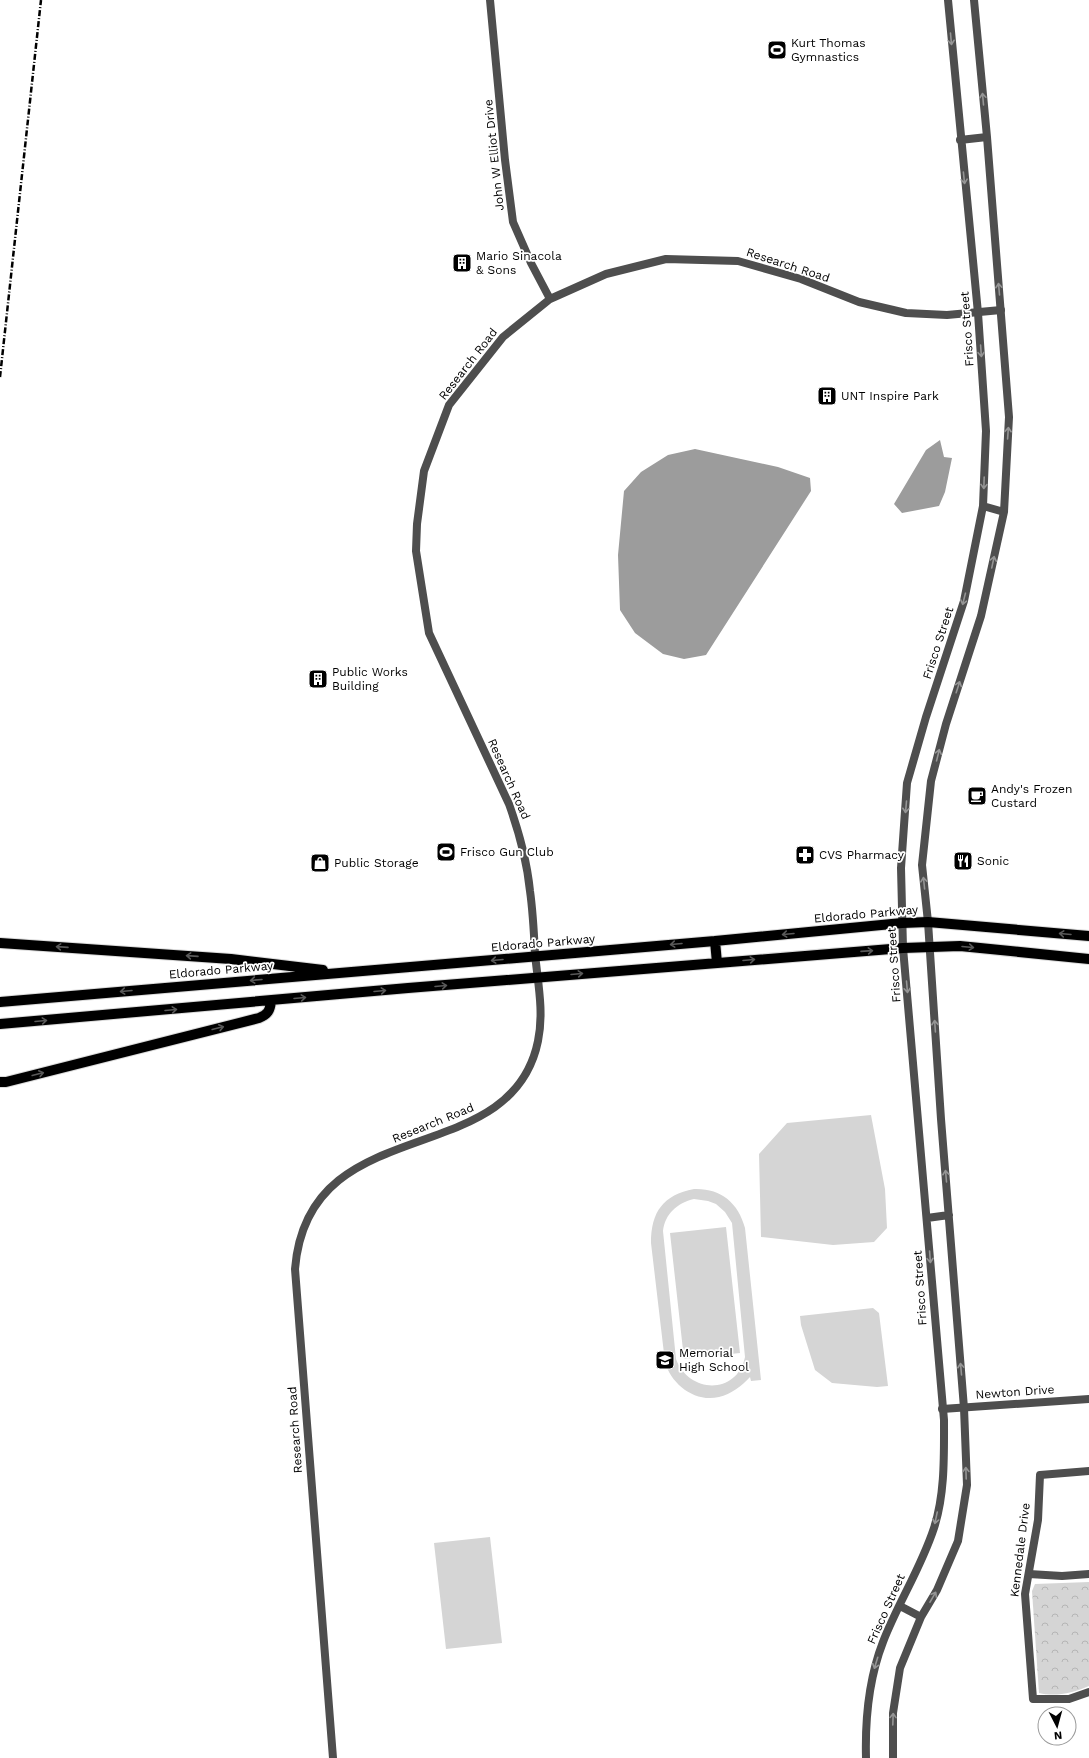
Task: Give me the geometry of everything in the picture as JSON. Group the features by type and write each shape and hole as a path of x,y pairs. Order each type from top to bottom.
{"main road":[{"name":"Eldorado Parkway","path":"4,1001 715,941 902,923 928,922 1089,936"},
{"path":"715,941 717,963"},
{"path":"0,943 230,959 291,967 350,972"},
{"path":"1,1024 929,946 966,947 1089,959"},
{"path":"0,1082 6,1082 259,1018 266,1015 270,1009 271,1001"}],"street":[{"name":"John W Elliot Drive","path":"490,0 504,154 513,222 531,263 550,299"},
{"name":"Frisco Street","path":"866,1758 868,1709 874,1670 883,1642 924,1551 936,1520 944,1469 942,1409 927,1218 903,948 901,868 907,784 926,717 964,602 983,506 986,431 978,313 960,140 948,0"},
{"path":"893,1758 893,1713 900,1668 921,1617 937,1590 958,1541 967,1485 964,1408 928,922 922,865 931,781 946,724 981,616 1004,512 1009,417 987,137 974,0"},
{"path":"960,140 987,137"},
{"name":"Research Road","path":"333,1758 295,1269 300,1240 308,1218 318,1203 328,1189 346,1174 372,1160 475,1120 492,1110 508,1097 524,1077 535,1054 538,1043 541,1017 530,891 519,831 510,804 429,633 416,551 424,471 449,405 504,337 550,299 606,274 666,259 738,261 801,279 859,302 906,313 947,314 978,313 1001,310"},
{"path":"983,506 1004,512"},
{"path":"927,1218 949,1215"},
{"name":"Newton Drive","path":"942,1409 1089,1399"},
{"name":"Kennedale Drive","path":"1089,1471 1040,1475 1038,1520 1025,1594 1033,1699 1069,1699 1089,1692"},
{"path":"1029,1574 1062,1576 1089,1574"},
{"path":"900,1606 921,1617"}],"green space":[{"path":"871,1115 885,1189 887,1228 874,1242 833,1245 761,1237 759,1154 787,1123"},
{"path":"694,1189 703,1189 720,1194 727,1198 738,1211 745,1228 761,1380 751,1381 750,1377 736,1389 719,1397 701,1397 685,1390 673,1378 665,1362 651,1243 653,1222 656,1214 667,1201 683,1192","holes":["694,1199 716,1204 725,1212 732,1223 745,1357 740,1369 733,1378 723,1384 712,1385 701,1384 691,1379 682,1371 676,1359 663,1231 666,1219 677,1206"]},
{"path":"726,1227 740,1353 684,1359 670,1233"},
{"path":"873,1308 879,1313 888,1386 877,1387 832,1383 815,1370 801,1325 800,1316"},
{"path":"490,1537 502,1643 446,1649 434,1543"},
{"path":"1089,1582 1089,1686 1064,1694 1051,1695 1039,1693 1032,1591 1035,1584"}],"shaded area":[{"path":"940,440 944,457 952,458 945,492 939,506 902,513 894,504 926,450"},
{"path":"695,449 778,467 810,478 811,491 706,655 684,659 663,654 635,633 620,610 618,555 624,491 641,472 668,455"}],"railway":[{"path":"0,377 41,0"}],"place":[{"name":"Kurt Thomas Gymnastics","path":"777,50"},
{"name":"Mario Sinacola & Sons","path":"462,263"},
{"name":"UNT Inspire Park","path":"827,396"},
{"name":"Public Works Building","path":"318,679"},
{"name":"Andy's Frozen Custard","path":"977,796"},
{"name":"Frisco Gun Club","path":"446,852"},
{"name":"CVS Pharmacy","path":"805,855"},
{"name":"Sonic","path":"963,861"},
{"name":"Public Storage","path":"320,863"},
{"name":"Memorial High School","path":"665,1360"}]}
